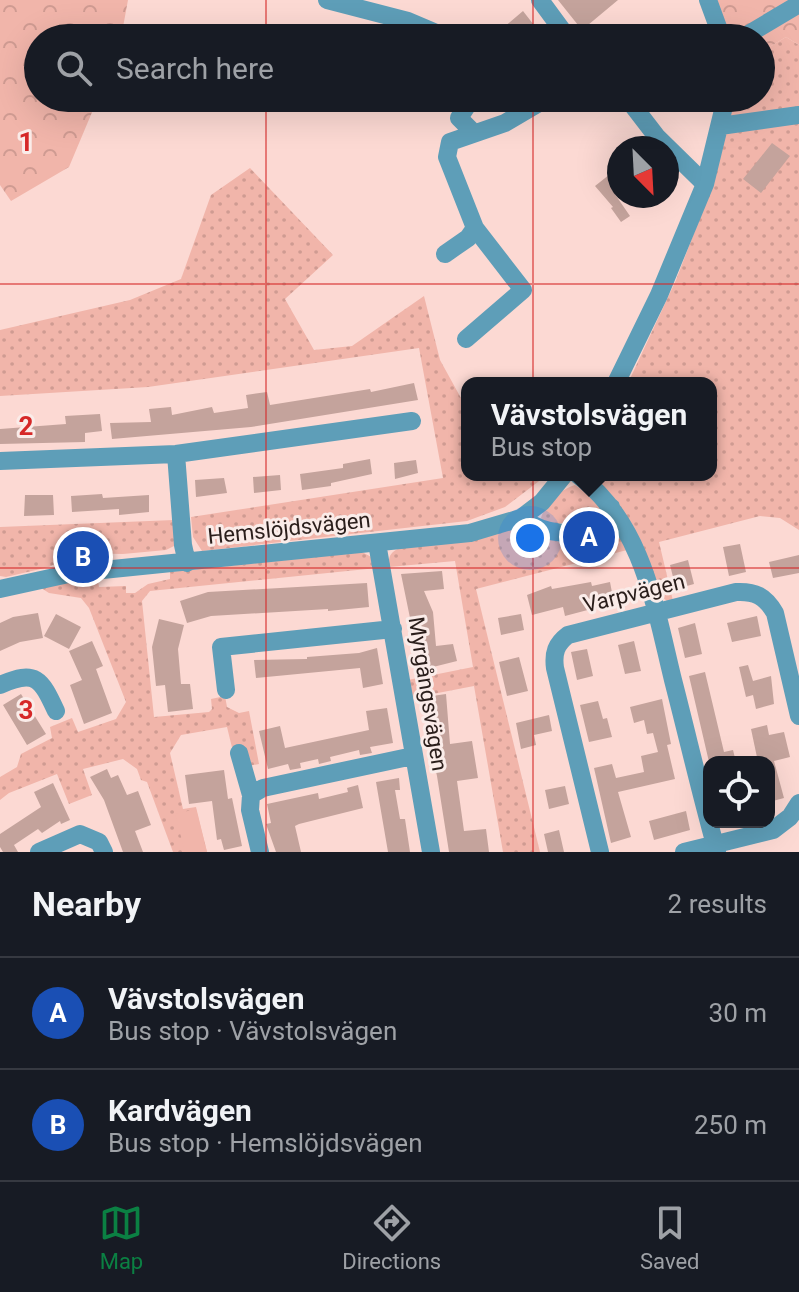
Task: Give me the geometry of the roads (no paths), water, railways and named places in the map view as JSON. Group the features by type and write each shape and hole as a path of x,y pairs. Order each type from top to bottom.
{"street":[{"path":"327,0 415,24"},
{"path":"540,0 558,24"},
{"path":"708,0 717,24"},
{"path":"765,24 799,4"},
{"path":"463,112 459,118 473,132"},
{"path":"466,339 523,290 475,228 447,157 450,142 527,112"},
{"path":"638,112 657,137 705,184"},
{"path":"619,377 659,295 705,184 723,112"},
{"path":"720,126 799,115"},
{"path":"445,254 468,238 475,228"},
{"path":"0,461 176,454 412,421"},
{"path":"176,454 187,563"},
{"name":"Hemslöjdsvägen","path":"0,589 73,573 470,533 521,518 542,502 559,481"},
{"path":"584,481 611,507 637,551 648,579 716,849"},
{"path":"521,518 537,529 568,533 601,524 611,507"},
{"name":"Myrgångsvägen","path":"377,543 431,852"},
{"name":"Varpvägen","path":"600,852 554,657 562,640 577,631 736,592 752,591 767,600 775,613 799,716"},
{"path":"226,690 221,647 393,629"},
{"path":"0,685 22,676 32,677 45,688 56,711"},
{"path":"239,753 251,795 250,810 260,852"},
{"path":"251,795 263,788 413,756"},
{"path":"684,852 716,849 773,830 790,817 799,803"},
{"path":"39,852 80,834 99,842 104,852"}],"place":[{"name":"Vävstolsvägen","path":"589,537"},
{"name":"Kardvägen","path":"83,557"}]}
